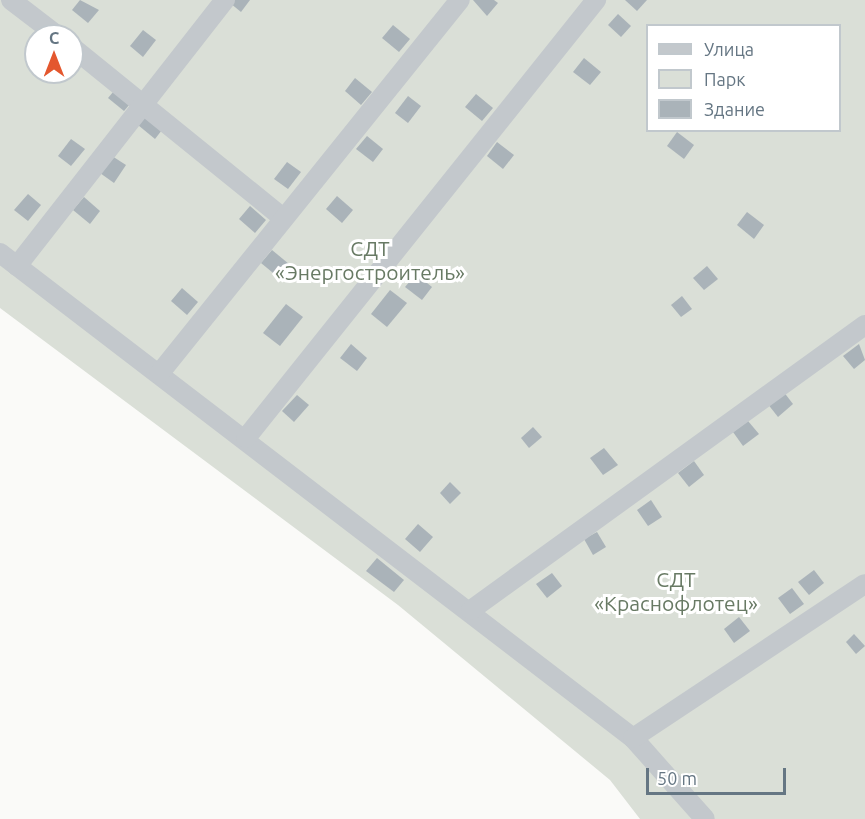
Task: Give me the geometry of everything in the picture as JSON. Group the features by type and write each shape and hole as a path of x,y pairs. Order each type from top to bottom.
{"lane":[{"path":"11,0 42,24"},
{"path":"17,266 143,101 225,0"},
{"path":"159,374 460,0"},
{"path":"246,438 596,0"},
{"path":"84,56 143,101 283,218"},
{"path":"0,253 471,610 633,738 705,819"},
{"path":"471,610 865,325"},
{"path":"633,738 865,584"}],"green space":[{"name":"СДТ «Энергостроитель»","path":"0,0 865,0 865,819 640,819 610,780 398,605 0,308"}],"building":[{"path":"80,0 99,10 88,23 72,10"},
{"path":"232,0 250,0 241,12 230,3"},
{"path":"473,0 494,0 498,3 487,16"},
{"path":"625,0 647,0 637,11"},
{"path":"618,14 631,26 621,37 608,25"},
{"path":"393,25 410,39 399,52 382,38"},
{"path":"143,30 156,40 143,57 130,46"},
{"path":"584,58 601,72 590,85 573,72"},
{"path":"355,78 372,92 361,105 345,91"},
{"path":"119,85 135,98 124,111 108,98"},
{"path":"476,94 493,108 482,121 465,107"},
{"path":"408,96 421,106 408,123 395,113"},
{"path":"149,112 165,126 155,139 138,125"},
{"path":"677,132 694,145 684,159 667,146"},
{"path":"367,136 383,149 373,162 356,149"},
{"path":"71,139 85,149 71,166 58,156"},
{"path":"497,142 514,155 503,169 487,156"},
{"path":"112,156 126,165 114,183 100,173"},
{"path":"287,162 301,172 288,189 274,179"},
{"path":"28,194 41,205 28,221 14,210"},
{"path":"337,196 353,210 342,223 326,209"},
{"path":"84,197 100,211 90,224 73,210"},
{"path":"250,206 266,220 255,233 239,219"},
{"path":"747,212 764,225 754,239 737,225"},
{"path":"272,250 289,264 278,277 261,263"},
{"path":"707,266 718,279 704,290 693,278"},
{"path":"416,274 432,287 422,300 405,287"},
{"path":"182,288 198,302 187,315 171,301"},
{"path":"390,290 407,303 387,327 371,314"},
{"path":"682,296 692,309 681,317 671,305"},
{"path":"286,304 303,317 280,346 263,333"},
{"path":"351,344 367,358 357,371 340,358"},
{"path":"859,344 865,360 854,369 843,356"},
{"path":"783,391 793,404 778,417 767,403"},
{"path":"297,395 309,405 294,422 282,411"},
{"path":"748,421 759,434 743,446 733,432"},
{"path":"533,427 542,437 529,448 521,438"},
{"path":"604,448 618,465 603,475 590,458"},
{"path":"694,461 704,475 689,487 678,473"},
{"path":"450,482 461,493 450,504 440,493"},
{"path":"651,500 662,517 648,526 637,510"},
{"path":"418,524 433,537 420,552 405,539"},
{"path":"597,532 606,547 593,555 584,539"},
{"path":"377,558 404,580 394,592 366,571"},
{"path":"814,570 824,583 809,595 798,582"},
{"path":"552,573 562,586 547,598 536,584"},
{"path":"792,588 804,604 790,614 778,598"},
{"path":"739,617 750,631 734,643 724,629"},
{"path":"854,634 865,646 856,654 846,642"}],"park label":[{"name":"СДТ «Краснофлотец»","path":"676,591"}]}
